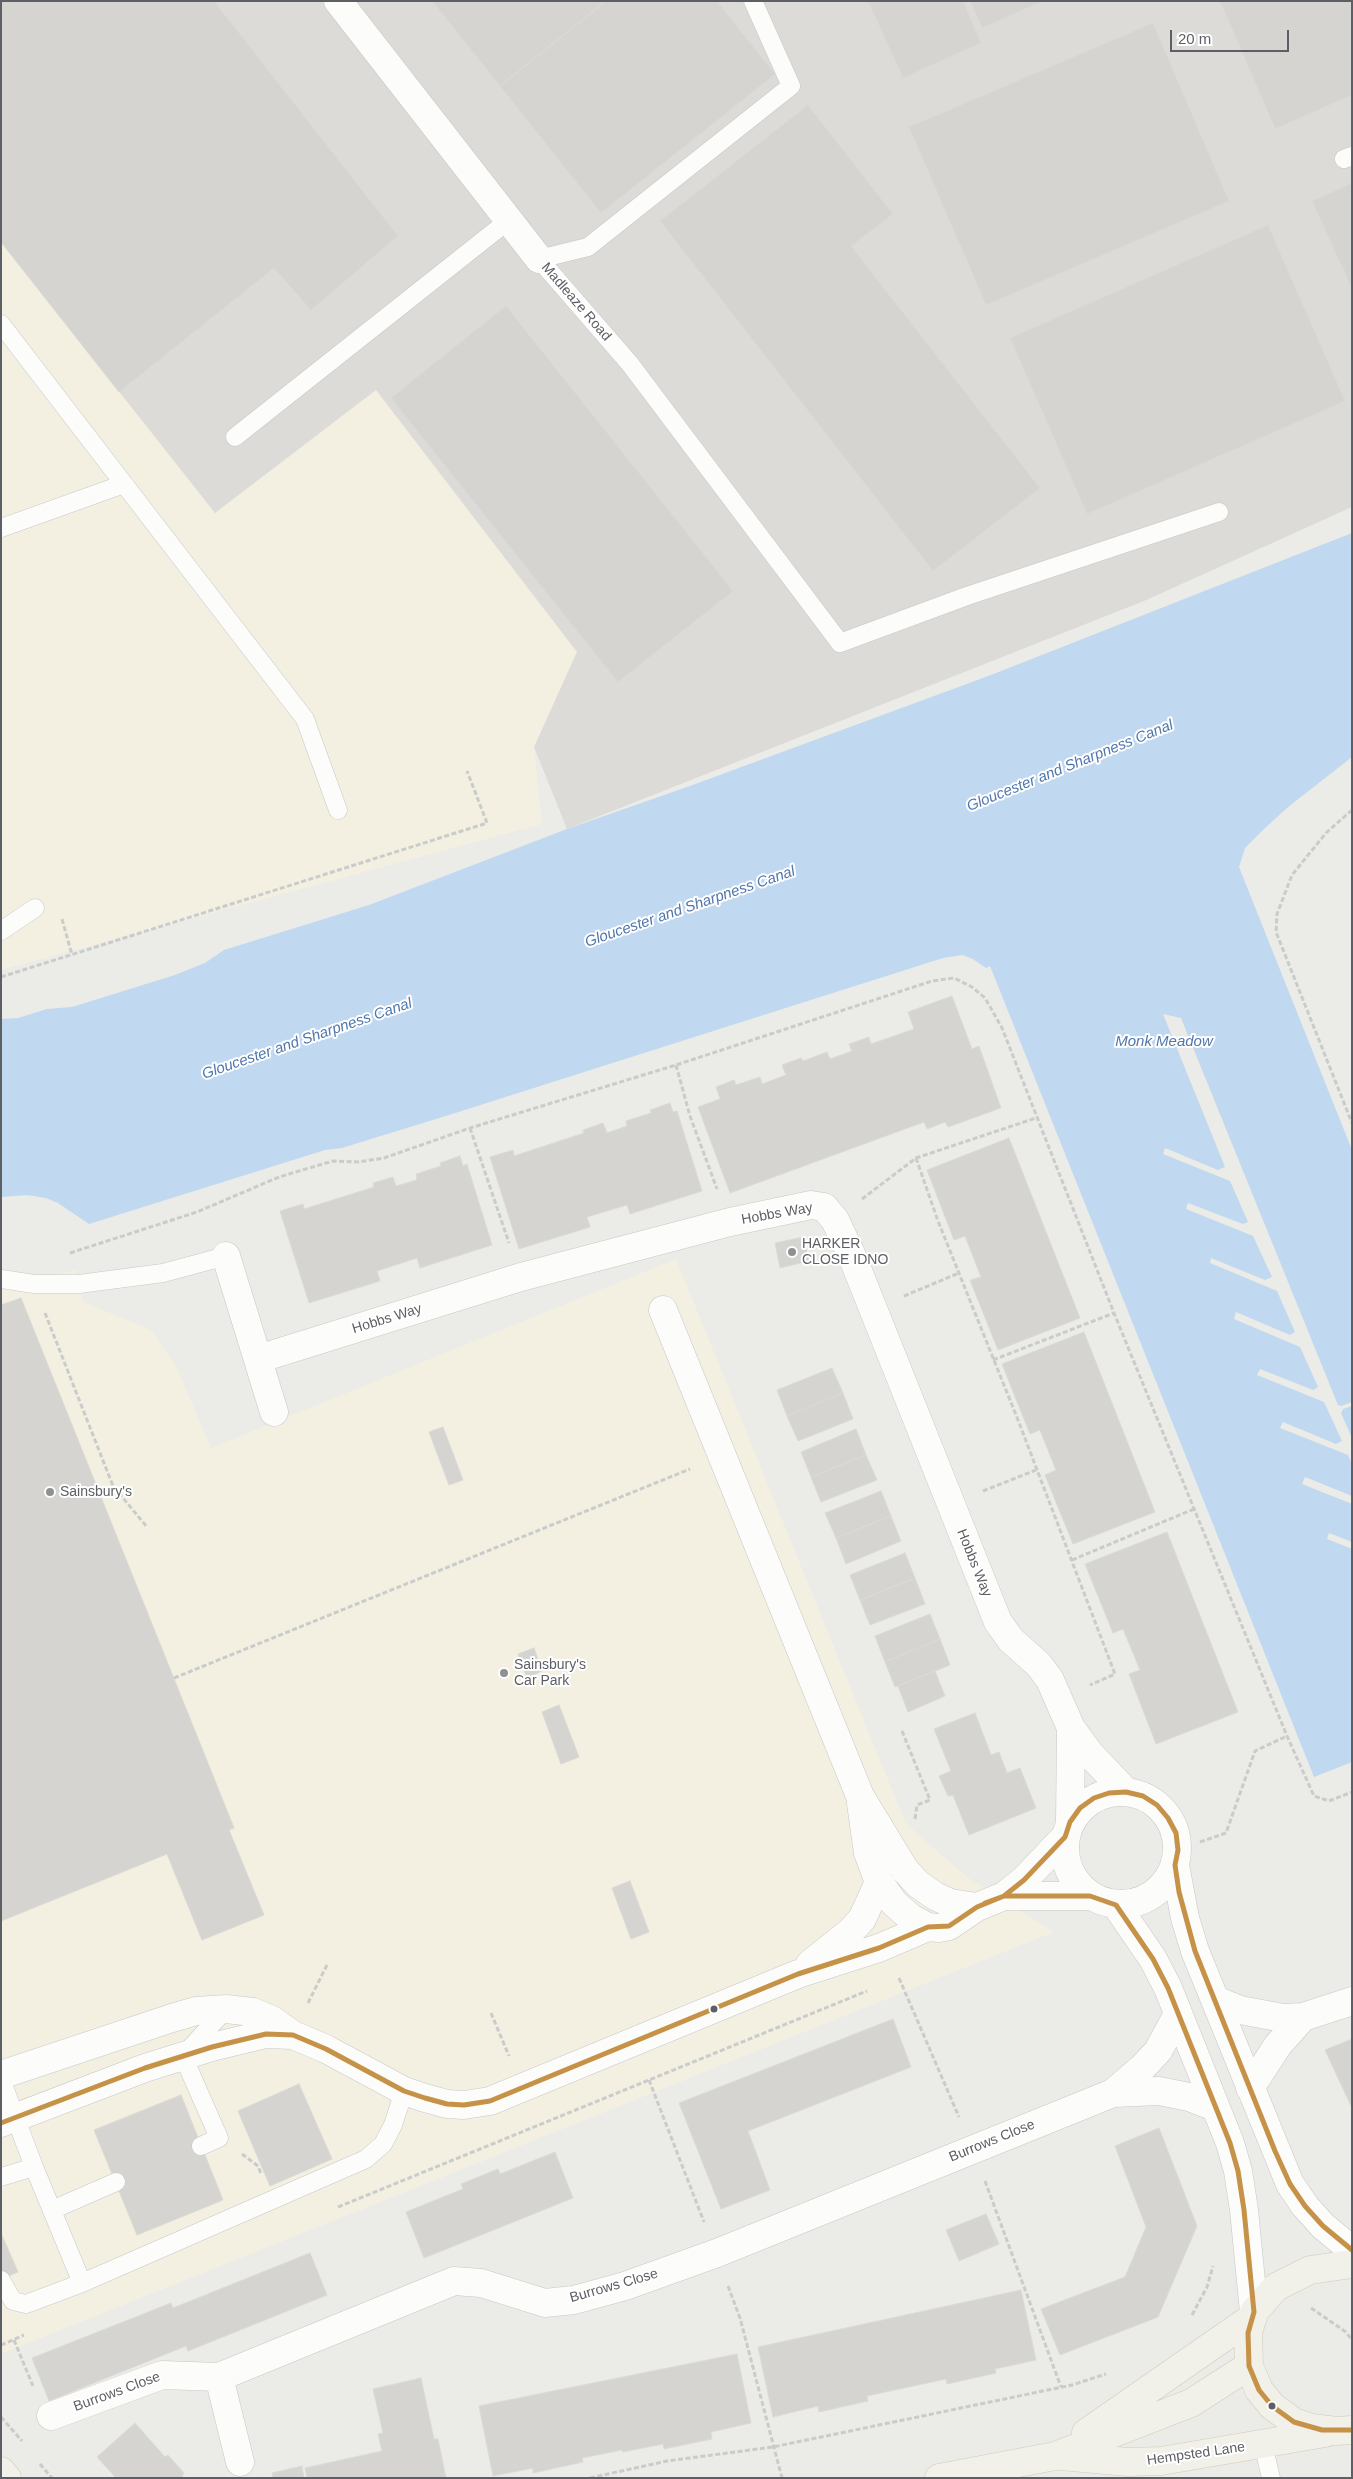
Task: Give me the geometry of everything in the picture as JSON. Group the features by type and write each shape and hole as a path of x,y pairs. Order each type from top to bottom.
{"main road":[{"path":"1054,2456 1253,2314 1276,2288 1310,2270 1352,2264"},
{"path":"1253,2314 1248,2333 1249,2366 1259,2390 1272,2406 1294,2422 1312,2428 1344,2430"},
{"name":"Hempsted Lane","path":"939,2478 1054,2456 1192,2403 1249,2366"},
{"name":"Hempsted Lane","path":"1054,2456 1128,2462 1161,2461 1344,2430"},
{"path":"1,2471 6,2478"}],"street":[{"name":"Madleaze Road","path":"338,1 539,259"},
{"name":"Hobbs Way","path":"258,1359 521,1277 730,1222 811,1205 824,1207 835,1220 874,1308 998,1622 1011,1640 1039,1665 1050,1680 1071,1728 1090,1754 1126,1792"},
{"path":"226,1256 274,1412"},
{"path":"663,1310 860,1796 906,1870 918,1884 935,1896 950,1903 977,1907"},
{"name":"Hobbs Way","path":"1068,1830 1071,1728"},
{"path":"860,1796 868,1853 879,1882 894,1903 911,1918 928,1927 939,1928 949,1926 977,1907 1004,1896 1024,1880 1068,1830 1080,1808 1094,1798 1109,1793 1126,1792 1143,1796 1157,1804 1168,1818 1176,1833 1177,1857 1185,1918 1215,2000 1290,2184 1305,2206 1323,2226 1352,2250"},
{"path":"1068,1830 1064,1854 1069,1871 1078,1885 1090,1896"},
{"path":"1004,1896 1090,1896 1116,1905 1135,1904 1153,1896 1167,1882 1177,1857"},
{"path":"798,1974 850,1932 862,1919 879,1882"},
{"path":"1116,1905 1153,1959 1178,2014 1238,2170 1244,2210 1253,2314"},
{"path":"1,2075 172,2018 196,2011 226,2009 259,2015 272,2020 293,2035 326,2049 404,2091 447,2104 464,2105 490,2101 798,1974 879,1948 928,1927"},
{"path":"1215,2000 1240,2010 1265,2016 1303,2017 1352,2001"},
{"name":"Burrows Close","path":"51,2416 162,2375 219,2377 454,2281 481,2283 545,2303 574,2300 625,2286 716,2253 1113,2093 1141,2069 1158,2051 1178,2014"},
{"path":"1250,2088 1278,2045 1303,2017"},
{"path":"8,2120 183,2056 266,2034 293,2035"},
{"name":"Burrows Close","path":"1113,2093 1159,2092 1189,2097 1215,2107"},
{"path":"219,2377 240,2462"}],"lane":[{"path":"539,259 588,247 791,86 753,1"},
{"path":"235,437 509,220"},
{"name":"Madleaze Road","path":"539,259 630,364 840,643 967,596 1219,512"},
{"path":"1,324 305,720 338,810"},
{"path":"1,528 124,484"},
{"path":"1,931 35,908"},
{"path":"1,1279 34,1284 79,1284 163,1273 226,1256"},
{"path":"201,2146 219,2138 183,2056 226,2009"},
{"path":"1,2079 8,2120 34,2167 82,2283"},
{"path":"1,2280 13,2301 26,2304 82,2283 366,2159 383,2144 393,2125 404,2091"},
{"path":"1,2177 34,2167"},
{"path":"52,2210 116,2182"},
{"path":"1263,2444 1271,2478"}],"path":[{"path":"1,976 487,822 467,770"},
{"path":"1352,810 1326,833 1292,875 1277,914 1276,932 1352,1122"},
{"path":"60,911 72,955"},
{"path":"67,1254 197,1212 280,1177 333,1160 358,1162 384,1158 470,1128 676,1065 932,981 954,978 972,987 985,998 1002,1028 1114,1313 1287,1736 1314,1796 1329,1801 1352,1792"},
{"path":"676,1065 690,1116 730,1222"},
{"path":"835,1220 916,1158 1036,1118"},
{"path":"470,1128 521,1277"},
{"path":"916,1158 1115,1674"},
{"path":"874,1308 959,1273"},
{"path":"34,1284 113,1486 147,1527"},
{"path":"993,1360 1114,1313"},
{"path":"174,1678 722,1456"},
{"path":"950,1503 1036,1470"},
{"path":"1072,1560 1194,1509"},
{"path":"902,1732 930,1800 917,1805 914,1824"},
{"path":"1177,1857 1226,1833 1255,1751 1287,1736"},
{"path":"293,2035 327,1965"},
{"path":"889,1982 907,1975"},
{"path":"899,1978 974,2149 1061,2387"},
{"path":"336,2207 871,1990"},
{"path":"649,2080 740,2318 782,2478"},
{"path":"1190,2320 1207,2287 1216,2258"},
{"path":"1276,2288 1321,2314 1346,2332 1352,2340"},
{"path":"1,2345 31,2332"},
{"path":"14,2340 40,2404 51,2416"},
{"path":"590,2478 667,2461 773,2446 1061,2387 1110,2372"}],"shaded area":[{"path":"1,1 1352,1 1352,507 1144,601 567,829 534,747 577,652 376,390 215,513 1,242"},
{"path":"1,242 215,513 376,390 577,652 534,747 542,824 1,970"},
{"path":"676,1259 906,1824 967,1877 1054,1932 1,2354 1,1289 76,1270 83,1302 151,1330 177,1368 211,1448"}],"water":[{"path":"1352,533 1352,757 1288,807 1264,829 1245,848 1239,867 1352,1150 1352,1762 1314,1777 990,966 986,968 973,959 962,955 943,958 452,1114 342,1148 325,1150 89,1224 58,1203 46,1198 27,1195 1,1197 1,1019 18,1018 47,1009 72,1007 175,975 205,963 224,950 369,905 567,829 690,786 991,675"}],"pier":[{"path":"1163,1014 1181,1018 1338,1405 1341,1406 1352,1402 1352,1406 1343,1409 1341,1413 1352,1438 1352,1464 1348,1455 1280,1428 1283,1422 1336,1444 1342,1441 1324,1402 1257,1375 1260,1369 1313,1390 1318,1387 1300,1347 1234,1319 1236,1312 1290,1335 1295,1332 1277,1291 1210,1263 1211,1258 1265,1280 1272,1277 1253,1236 1186,1209 1188,1203 1243,1224 1248,1222 1230,1181 1163,1154 1165,1148 1218,1170 1225,1167"},
{"path":"1305,1477 1352,1496 1352,1504 1302,1484"},
{"path":"1329,1533 1352,1542 1352,1549 1327,1539"}],"building":[{"path":"1,1 214,1 398,236 311,310 274,268 119,392 1,242"},
{"path":"432,1 606,1 500,86"},
{"path":"606,1 717,1 775,74 601,213 500,86"},
{"path":"868,1 963,1 981,43 903,78"},
{"path":"970,1 1043,1 982,28"},
{"path":"1220,1 1352,1 1352,95 1275,129"},
{"path":"1153,23 1229,201 986,305 909,127"},
{"path":"808,105 893,214 851,246 1040,488 933,571 660,221"},
{"path":"1352,183 1352,289 1312,201"},
{"path":"1268,225 1345,401 1087,514 1010,338"},
{"path":"506,306 733,591 618,682 391,398"},
{"path":"952,996 972,1049 979,1046 1001,1108 948,1127 945,1122 927,1129 924,1122 730,1193 698,1107 720,1099 716,1087 734,1080 736,1085 760,1077 762,1084 786,1075 782,1065 801,1058 803,1061 827,1052 830,1059 852,1051 849,1044 869,1037 871,1044 914,1029 908,1012"},
{"path":"670,1103 673,1112 677,1111 702,1191 630,1214 627,1205 587,1217 590,1227 519,1249 490,1157 513,1150 514,1156 584,1133 583,1130 603,1123 607,1133 627,1126 626,1121 651,1113 650,1110"},
{"path":"1009,1138 1080,1318 998,1350 970,1280 981,1277 965,1236 954,1240 927,1170"},
{"path":"460,1156 463,1166 467,1164 492,1245 420,1268 417,1258 377,1271 380,1281 309,1303 280,1211 303,1204 304,1209 374,1187 373,1183 393,1177 396,1186 417,1180 416,1174 441,1166 440,1163"},
{"name":"HARKER CLOSE IDNO","path":"803,1237 809,1261 780,1268 775,1243"},
{"name":"Sainsbury's","path":"21,1298 234,1828 229,1830 264,1915 202,1940 167,1854 1,1921 1,1305"},
{"path":"1084,1332 1155,1512 1073,1544 1045,1475 1056,1470 1040,1430 1030,1434 1002,1364"},
{"path":"832,1368 843,1393 787,1416 777,1390"},
{"path":"843,1393 853,1419 798,1441 787,1416"},
{"path":"443,1427 463,1480 449,1485 429,1432"},
{"path":"856,1429 866,1455 811,1477 801,1452"},
{"path":"866,1455 877,1480 821,1502 811,1477"},
{"path":"881,1491 891,1516 836,1538 825,1513"},
{"path":"891,1516 901,1541 846,1564 836,1538"},
{"path":"1167,1532 1238,1712 1156,1744 1129,1674 1140,1670 1123,1629 1113,1633 1085,1564"},
{"path":"905,1553 915,1578 860,1600 850,1575"},
{"path":"915,1578 925,1604 870,1625 860,1600"},
{"path":"930,1614 940,1639 885,1662 875,1636"},
{"path":"940,1639 950,1665 895,1687 885,1662"},
{"path":"534,1648 542,1671 527,1678 518,1654"},
{"path":"935,1671 945,1696 908,1712 898,1686"},
{"path":"559,1705 579,1757 561,1764 542,1712"},
{"path":"975,1713 991,1755 999,1752 1007,1773 1020,1768 1036,1808 969,1835 953,1795 948,1796 939,1776 951,1771 934,1729"},
{"path":"630,1881 649,1932 631,1939 612,1888"},
{"path":"893,2019 911,2067 748,2131 770,2190 721,2209 679,2103"},
{"path":"1352,2039 1352,2108 1325,2050"},
{"path":"299,2084 332,2159 270,2186 238,2111"},
{"path":"181,2095 223,2200 137,2235 94,2130"},
{"path":"1159,2128 1197,2226 1158,2317 1060,2355 1041,2309 1125,2277 1146,2227 1115,2146"},
{"path":"555,2152 573,2198 424,2258 406,2212 463,2189 461,2184 498,2169 500,2174"},
{"path":"986,2214 999,2244 959,2261 946,2230"},
{"path":"1,2233 18,2272 1,2279"},
{"path":"310,2253 327,2295 188,2351 186,2346 49,2401 32,2358 171,2303 173,2308"},
{"path":"1021,2290 1036,2360 995,2369 996,2373 947,2384 946,2379 867,2396 868,2401 819,2412 818,2406 773,2417 758,2347"},
{"path":"737,2354 751,2423 711,2432 712,2439 664,2449 663,2444 623,2452 622,2450 582,2458 583,2462 533,2473 533,2468 493,2476 479,2406"},
{"path":"421,2378 434,2439 438,2439 446,2478 307,2478 305,2468 382,2451 378,2434 383,2433 373,2389"},
{"path":"135,2423 165,2457 168,2455 184,2473 182,2476 184,2478 116,2478 97,2457"},
{"path":"302,2466 304,2478 271,2478 273,2477 272,2473"}],"transit line":[{"path":"985,1903 1004,1896 1024,1880 1065,1837 1070,1822 1080,1808 1094,1798 1109,1793 1126,1792 1143,1796 1157,1805 1168,1818 1176,1833 1178,1850 1175,1865 1179,1892 1195,1951 1275,2151 1290,2184 1305,2206 1323,2226 1352,2250"},
{"path":"1,2123 145,2068 212,2047 266,2034 293,2035 326,2049 404,2091 425,2098 447,2104 464,2105 490,2101 798,1974 879,1948 928,1927 949,1926 977,1907 1004,1896 1090,1896 1116,1905 1153,1959 1168,1988 1230,2143 1238,2171 1244,2210 1254,2312 1248,2333 1249,2366 1259,2390 1272,2406 1294,2422 1322,2430 1352,2430"}],"place":[{"name":"HARKER CLOSE IDNO","path":"792,1252"},
{"name":"Sainsbury's","path":"50,1492"},
{"name":"Sainsbury's Car Park","path":"504,1673"}],"water label":[{"name":"Gloucester and Sharpness Canal","path":"1070,766"},
{"name":"Gloucester and Sharpness Canal","path":"690,907"},
{"name":"Gloucester and Sharpness Canal","path":"307,1039"},
{"name":"Monk Meadow","path":"1164,1042"}]}
